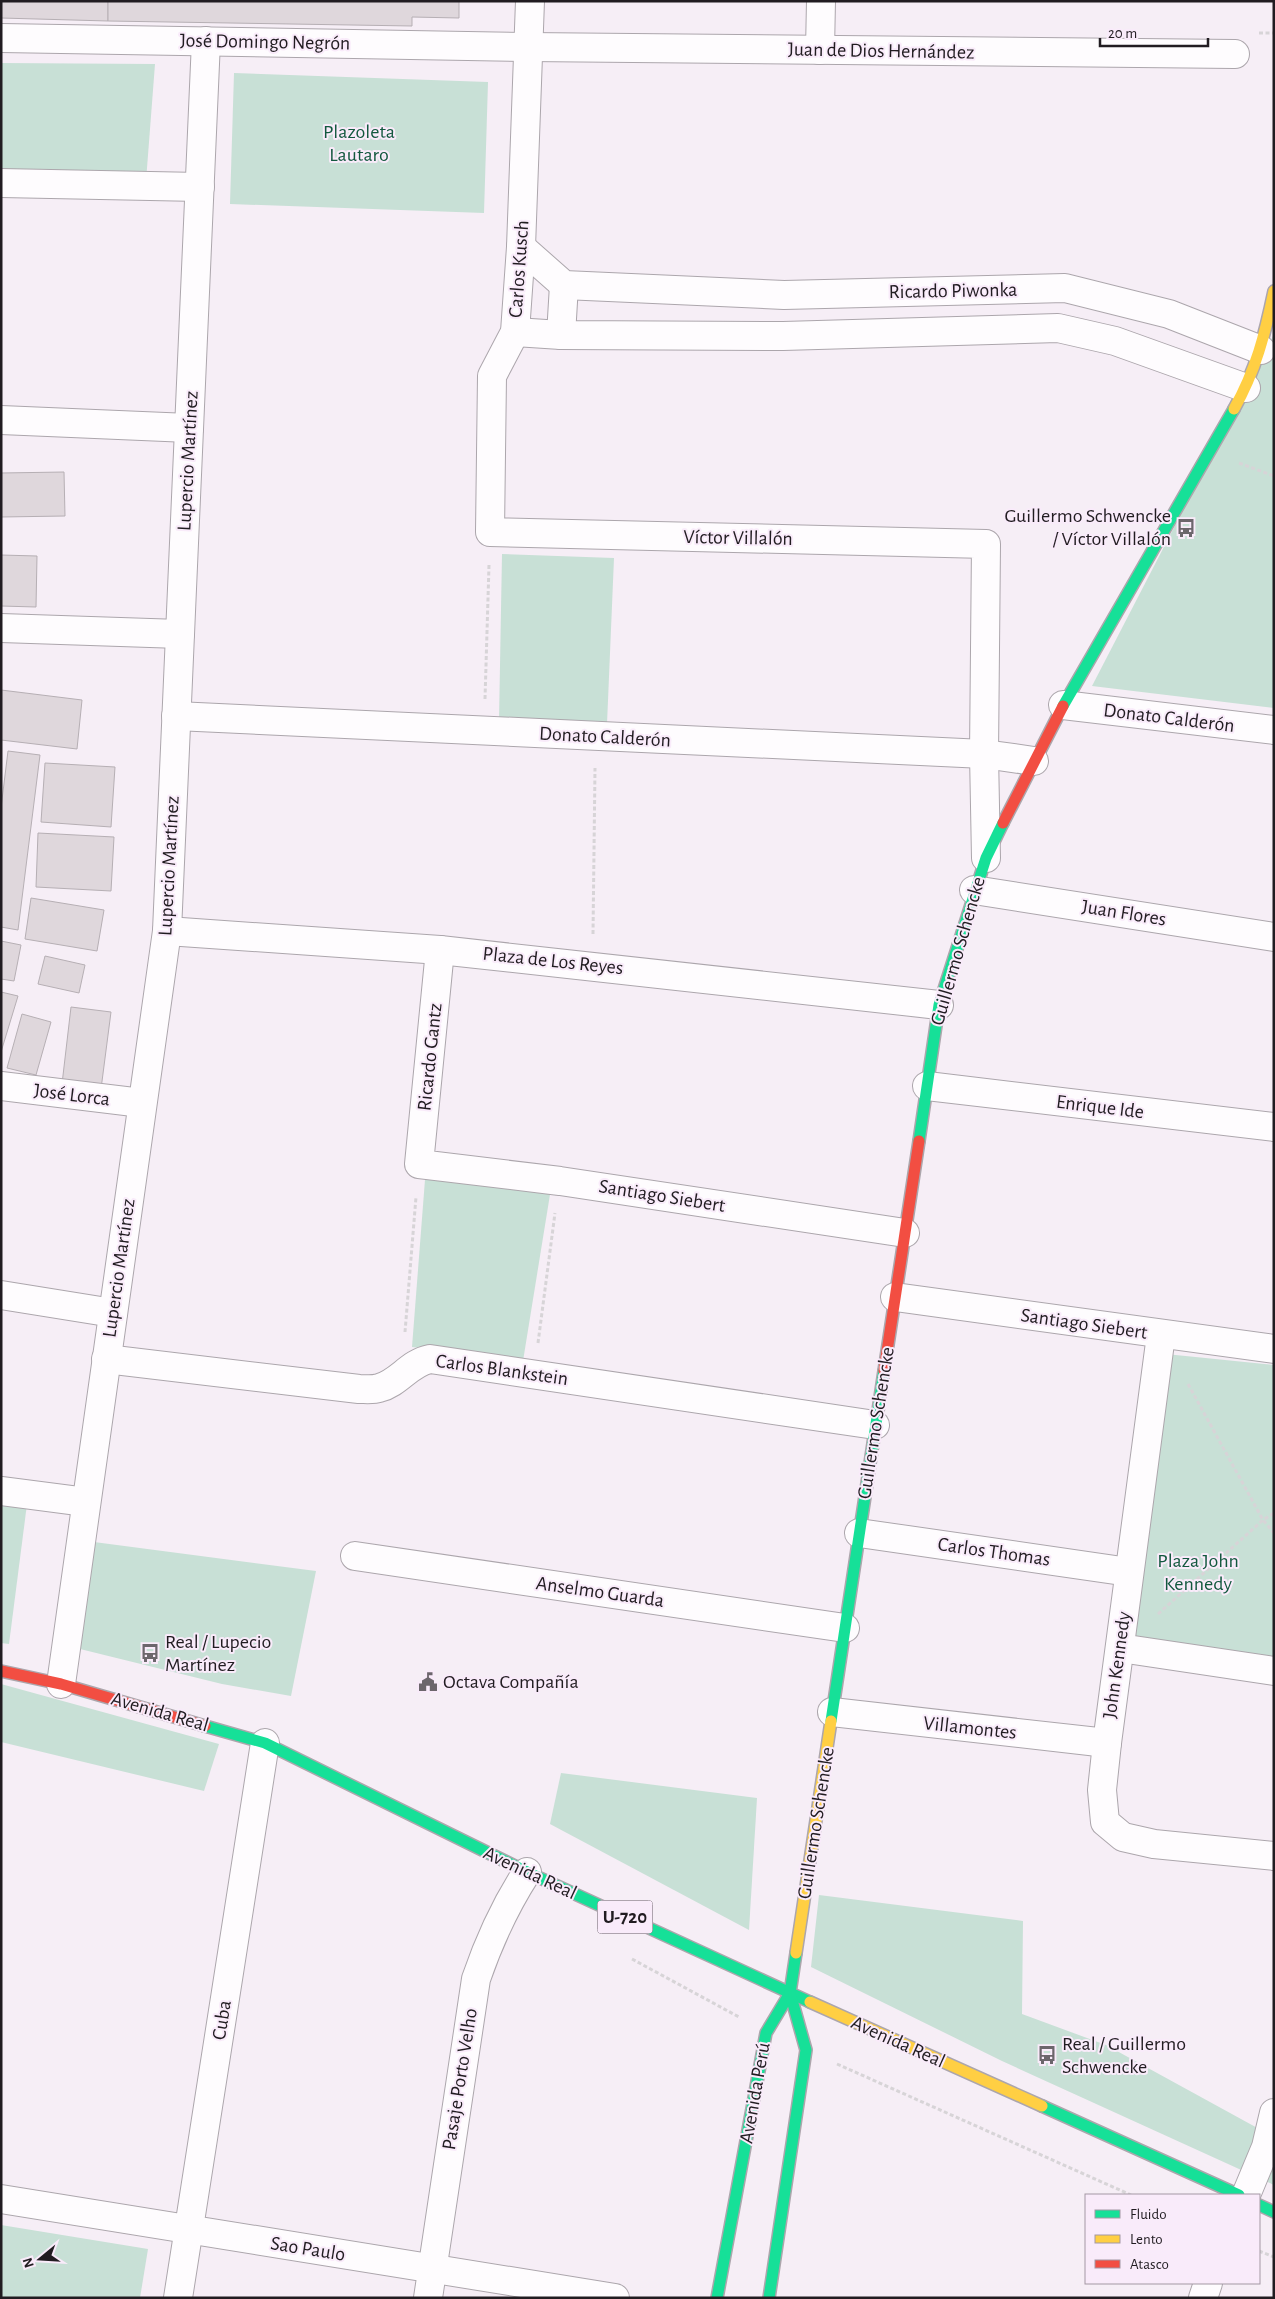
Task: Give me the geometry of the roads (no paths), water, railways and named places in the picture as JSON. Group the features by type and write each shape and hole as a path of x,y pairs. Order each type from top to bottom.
{"street":[{"name":"Carlos Kusch","path":"490,532 492,376 515,332 521,247 530,1"},
{"path":"820,50 821,1"},
{"name":"José Domingo Negrón","path":"1,38 528,46"},
{"name":"Lupercio Martínez","path":"61,1684 167,931 206,41"},
{"name":"Juan de Dios Hernández","path":"528,46 1235,54"},
{"path":"1,183 200,187"},
{"path":"521,247 564,285 561,335"},
{"name":"Ricardo Piwonka","path":"564,285 784,294 1066,288 1169,314 1261,350"},
{"path":"783,336 784,294"},
{"name":"Guillermo Schencke","path":"790,1993 939,1005 974,890 986,858 1064,705 1246,388 1261,350 1273,295"},
{"path":"1116,341 1120,302"},
{"name":"Ricardo Piwonka","path":"515,332 561,335 783,336 1058,328 1116,341 1246,388"},
{"path":"1,420 189,428"},
{"name":"Víctor Villalón","path":"490,532 986,544"},
{"name":"Guillermo Schencke","path":"986,544 984,754 986,858"},
{"path":"1,628 180,634"},
{"name":"Donato Calderón","path":"1064,705 1274,730"},
{"name":"Donato Calderón","path":"176,716 984,754 1034,761"},
{"name":"Juan Flores","path":"974,890 1274,937"},
{"name":"Plaza de Los Reyes","path":"167,931 440,950 593,965 939,1005"},
{"name":"Ricardo Gantz","path":"419,1164 440,950"},
{"name":"José Lorca","path":"1,1086 142,1103"},
{"name":"Enrique Ide","path":"927,1086 1274,1127"},
{"name":"Santiago Siebert","path":"419,1164 560,1181 905,1234"},
{"path":"1,1295 113,1313"},
{"name":"Santiago Siebert","path":"895,1297 1274,1349"},
{"name":"John Kennedy","path":"1161,1335 1107,1743 1102,1790 1105,1822 1123,1836 1154,1844 1274,1856"},
{"name":"Carlos Blankstein","path":"106,1360 359,1389 379,1388 402,1375 412,1365 430,1359 875,1425"},
{"path":"1,1491 86,1502"},
{"name":"Carlos Thomas","path":"860,1533 1129,1572"},
{"name":"Anselmo Guarda","path":"355,1556 845,1628"},
{"path":"1120,1648 1274,1671"},
{"name":"Avenida Real","path":"1,1671 61,1684 265,1743 528,1872 790,1993 1237,2194"},
{"name":"Villamontes","path":"832,1712 1107,1743"},
{"name":"Cuba","path":"178,2298 265,1743"},
{"name":"Pasaje Porto Velho","path":"428,2298 476,1978 492,1934 510,1898 528,1872"},
{"name":"Avenida Perú","path":"769,2298 806,2050 790,1993"},
{"name":"Avenida Perú","path":"717,2298 766,2033 790,1993"},
{"path":"1246,2194 1266,2147 1274,2113"},
{"name":"Sao Paulo","path":"1,2199 615,2298"},
{"path":"1260,2205 1274,2212"},
{"path":"1203,2298 1208,2284"}],"place":[{"name":"Guillermo Schwencke / Víctor Villalón","path":"1186,528"},
{"name":"Real / Lupecio Martínez","path":"150,1653"},
{"name":"Octava Compañía","path":"428,1682"},
{"name":"Real / Guillermo Schwencke","path":"1047,2055"}],"park label":[{"name":"Plazoleta Lautaro","path":"359,144"},
{"name":"Plaza John Kennedy","path":"1198,1572"}]}
